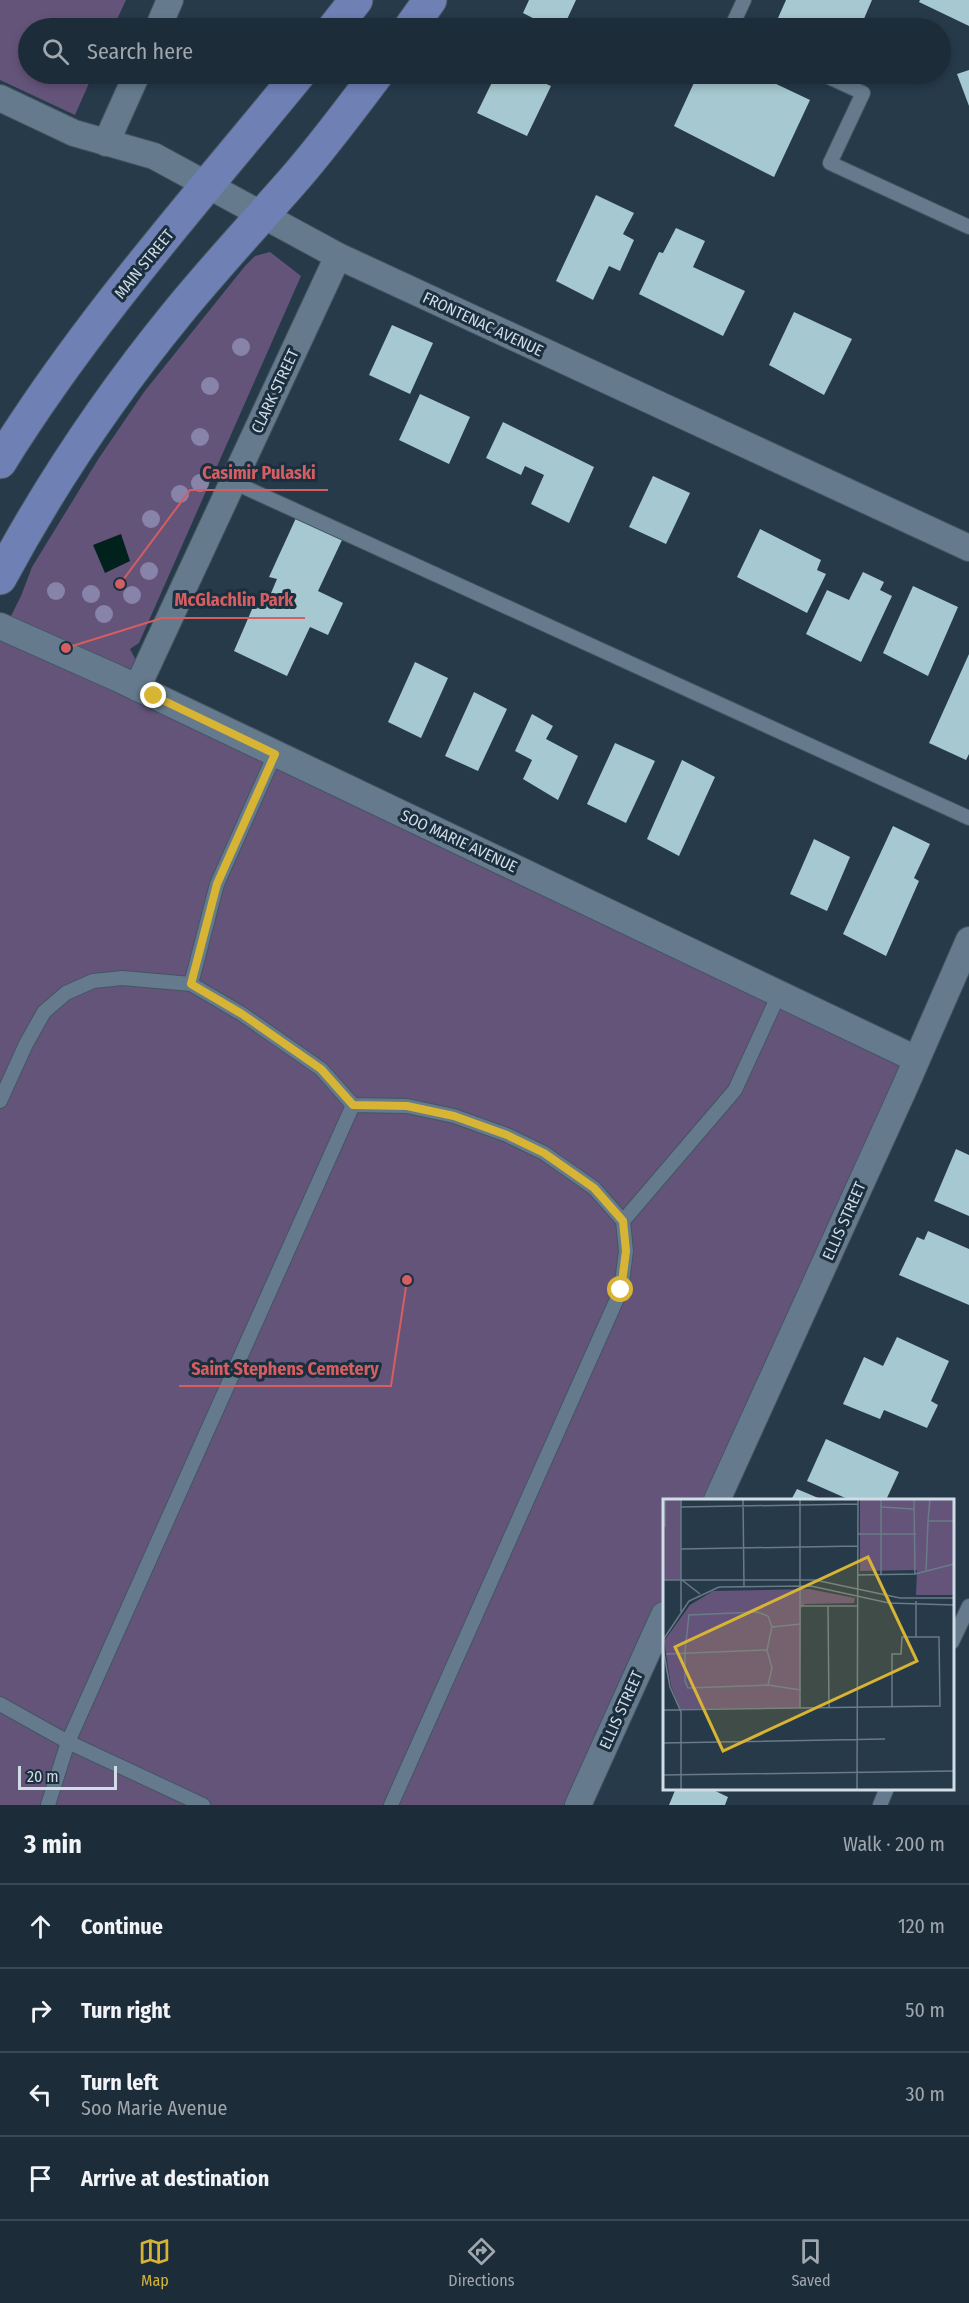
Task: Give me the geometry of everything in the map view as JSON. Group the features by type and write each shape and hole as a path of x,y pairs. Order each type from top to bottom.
{"main road":[{"path":"342,18 356,0"},
{"path":"417,18 430,0"},
{"name":"MAIN STREET","path":"0,462 31,412 97,321 291,84"},
{"path":"0,578 82,440 178,312 292,183 369,84"}],"street":[{"path":"162,18 170,0"},
{"path":"106,143 133,84"},
{"name":"FRONTENAC AVENUE","path":"0,98 74,133 154,156 338,256 969,548"},
{"name":"CLARK STREET","path":"137,688 338,256"},
{"name":"SOO MARIE AVENUE","path":"0,626 137,688 916,1059"},
{"name":"ELLIS STREET","path":"717,1499 969,940"},
{"name":"ELLIS STREET","path":"578,1805 663,1618"}],"lane":[{"path":"736,18 744,0"},
{"path":"844,84 863,93 831,163 969,227"},
{"path":"233,482 969,818"},
{"path":"191,984 217,884 275,754"},
{"path":"0,1101 26,1044 44,1012 66,993 93,981 122,978 191,984 242,1014 321,1069 353,1105 407,1106 454,1116 507,1135 544,1153 594,1188 623,1221 626,1251 621,1290 391,1805"},
{"path":"623,1221 735,1090 779,994"},
{"path":"48,1805 68,1742 353,1105"},
{"path":"954,1638 969,1606"},
{"path":"0,1704 68,1742 203,1805"},
{"path":"880,1805 886,1790"}],"shaded area":[{"path":"0,0 126,0 118,18 18,18 18,84 89,84 75,115 0,80"},
{"path":"270,252 301,276 139,643 130,649 155,696 916,1059 712,1499 663,1499 663,1604 571,1805 0,1805 0,638 21,596 32,567 99,458 144,392 255,256"},
{"path":"121,534 130,561 105,573 93,545"}],"building":[{"path":"529,0 576,0 568,18 533,18 523,13"},
{"path":"786,0 872,0 864,18 778,18"},
{"path":"920,0 969,0 969,26 919,2"},
{"path":"969,70 969,106 957,74"},
{"path":"491,84 546,84 551,86 527,136 477,113"},
{"path":"693,84 776,84 810,100 774,177 674,126"},
{"path":"596,195 634,213 623,234 634,240 620,271 609,266 593,300 556,281"},
{"path":"676,228 705,241 693,267 745,291 723,336 639,294 659,252 663,253"},
{"path":"794,312 852,339 824,395 769,365"},
{"path":"392,325 433,343 410,394 369,375"},
{"path":"420,394 470,417 449,464 399,440"},
{"path":"503,422 594,467 569,523 531,504 544,475 525,466 521,475 486,458"},
{"path":"653,476 690,493 666,544 629,527"},
{"path":"296,518 342,540 318,591 343,603 328,635 310,627 287,676 234,651 256,600 266,605 277,579 269,577"},
{"path":"760,529 821,560 817,570 826,574 807,613 737,577"},
{"path":"863,572 884,582 880,590 892,596 861,662 806,634 827,590 849,600"},
{"path":"913,586 958,607 928,676 883,653"},
{"path":"969,654 969,754 966,760 929,743"},
{"path":"415,662 448,678 421,738 388,722"},
{"path":"474,692 507,709 478,771 445,756"},
{"path":"532,714 553,726 546,739 578,756 558,800 523,779 532,760 515,751"},
{"path":"615,743 655,761 626,823 587,804"},
{"path":"682,760 715,777 679,856 647,839"},
{"path":"893,826 930,844 914,878 919,881 886,956 843,934"},
{"path":"814,839 850,857 827,911 790,894"},
{"path":"956,1149 969,1155 969,1216 934,1201"},
{"path":"928,1231 969,1249 969,1305 899,1275 917,1237 924,1240"},
{"path":"897,1337 949,1361 931,1401 938,1405 927,1428 884,1410 880,1419 843,1404 864,1357 883,1366"},
{"path":"826,1439 899,1472 886,1499 848,1499 807,1481"},
{"path":"797,1489 821,1499 792,1499"},
{"path":"675,1790 713,1790 728,1797 725,1805 669,1805"}],"place":[{"name":"Casimir Pulaski","path":"120,584"},
{"name":"McGlachlin Park","path":"66,648"},
{"name":"Saint Stephens Cemetery","path":"407,1280"}],"route":[{"path":"154,696 275,754 231,848 217,884 191,984 242,1014 321,1069 353,1105 407,1106 454,1116 507,1135 544,1153 594,1188 623,1221 626,1251 621,1290"}]}
